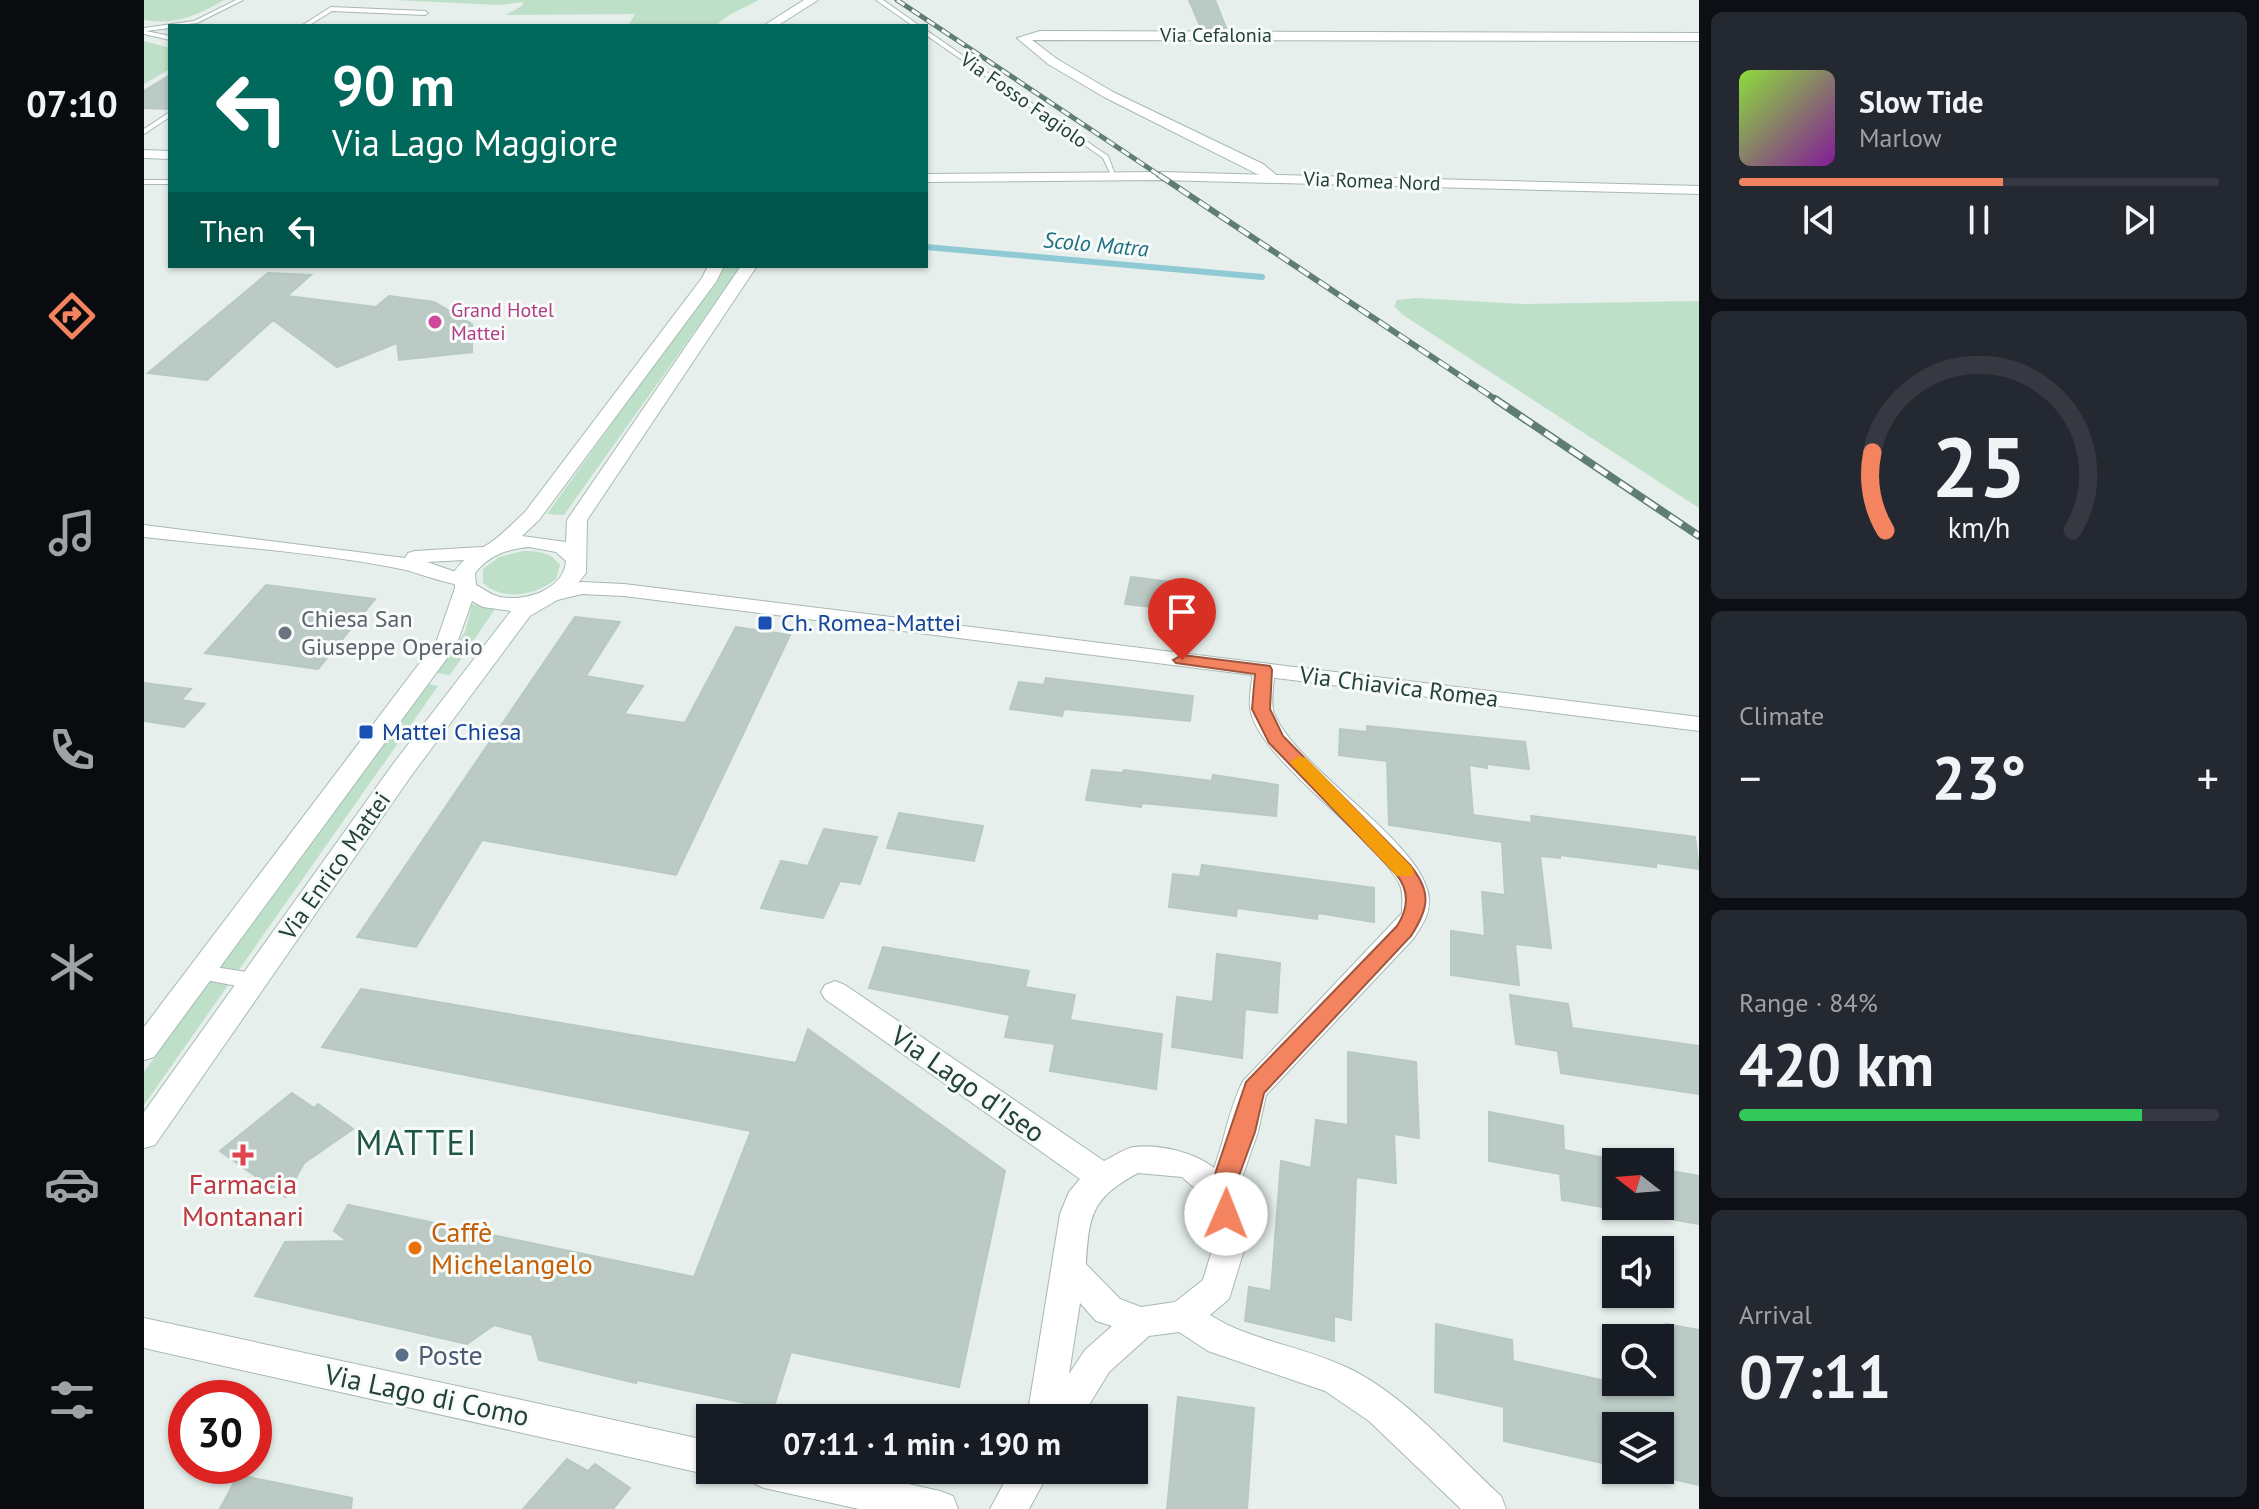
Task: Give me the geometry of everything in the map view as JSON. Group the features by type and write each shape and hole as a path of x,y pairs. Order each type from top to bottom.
{"street":[{"path":"772,24 812,0"},
{"name":"Via Cefalonia","path":"1273,178 1257,164 1208,145 1057,65 1023,38 1040,35 1699,37"},
{"path":"144,154 168,155"},
{"name":"Via Romea Nord","path":"928,189 1044,176"},
{"name":"Via Romea Nord","path":"928,178 1273,178 1699,190"},
{"path":"381,559 490,550 532,516 710,279 715,268"},
{"path":"578,561 577,520 748,268"},
{"path":"144,531 381,559 443,572 465,585"},
{"name":"Via Chiavica Romea","path":"490,550 529,541 558,545 595,579 624,590"},
{"name":"Via Enrico Mattei","path":"144,1049 448,641 465,585 464,572 490,550"},
{"name":"Via Enrico Mattei","path":"144,1136 402,770 522,611 577,576 578,561"},
{"name":"Via Chiavica Romea","path":"465,585 474,596 500,604 545,598 582,588 624,590 1699,724"},
{"path":"1069,1269 1108,1310 1141,1322 1183,1316 1217,1289 1232,1237 1221,1192 1243,1132 1254,1089 1393,943 1415,914 1416,897 1411,880 1381,844 1276,739 1261,709 1264,670"},
{"path":"202,973 253,981"},
{"name":"Via Lago d'Iseo","path":"835,992 1102,1177"},
{"path":"1047,1404 1080,1198 1102,1177 1134,1160 1189,1165 1221,1192"},
{"path":"1183,1316 1220,1340 1336,1379 1381,1409 1488,1509"},
{"path":"1070,1404 1097,1361 1141,1322"},
{"name":"Via Lago di Como","path":"144,1333 696,1455"},
{"path":"827,1484 940,1509"},
{"path":"1008,1509 1023,1484"}],"lane":[{"path":"184,24 219,13 240,0"},
{"path":"879,0 914,24"},
{"path":"307,24 331,9 425,13"},
{"path":"144,31 168,27"},
{"path":"144,31 168,37"},
{"name":"Via Fosso Fagiolo","path":"928,33 1106,157 1114,176"},
{"path":"144,132 168,115"},
{"path":"144,182 168,182"}],"green space":[{"path":"144,0 224,0 195,15 166,21 144,20"},
{"path":"393,0 759,0 718,24 629,24 635,14 505,15 522,6 523,2 499,5"},
{"path":"144,41 168,47 168,70 144,84"},
{"path":"720,268 740,268 564,515 547,514 718,276"},
{"path":"1416,298 1522,304 1699,301 1699,508 1403,315 1394,306 1397,300"},
{"path":"523,551 553,557 560,565 556,579 540,589 520,594 501,593 483,583 483,569 499,557"},
{"path":"472,604 495,609 450,675 437,673 465,632"},
{"path":"427,684 438,686 144,1105 144,1072"}],"building":[{"path":"1189,0 1215,0 1226,28 1201,28"},
{"path":"168,76 168,109 144,108 144,91"},
{"path":"268,273 311,275 287,296 376,307 389,296 434,302 472,324 472,352 399,360 397,343 337,367 273,320 207,380 148,373"},
{"path":"1131,577 1179,583 1176,610 1125,604"},
{"name":"Chiesa San Giuseppe Operaio","path":"266,585 375,599 318,669 205,653"},
{"path":"575,617 620,622 586,676 643,686 624,714 685,723 736,627 790,635 676,875 482,840 416,947 357,937"},
{"path":"1046,678 1193,696 1190,721 1064,709 1062,716 1010,709 1019,682 1044,685"},
{"path":"144,683 191,689 181,700 205,704 184,727 144,721"},
{"path":"1367,726 1525,742 1529,769 1469,765 1473,815 1532,823 1531,816 1695,837 1699,869 1560,855 1560,858 1540,856 1551,948 1515,944 1519,985 1451,975 1451,931 1485,936 1482,892 1505,895 1502,842 1389,825 1387,761 1339,755 1340,729 1367,732"},
{"path":"1092,770 1122,773 1124,770 1212,781 1213,775 1278,785 1276,816 1086,800"},
{"path":"899,813 983,826 974,861 887,848"},
{"path":"824,829 877,837 860,884 840,881 823,918 761,908 781,861 808,866"},
{"path":"1202,865 1374,888 1374,922 1318,913 1317,919 1237,908 1236,916 1169,907 1173,874 1200,877"},
{"path":"883,947 1029,971 1025,987 1075,995 1070,1020 1162,1034 1156,1089 1050,1071 1055,1044 1005,1037 1010,1015 869,988"},
{"path":"1217,954 1280,963 1277,1013 1245,1009 1242,1058 1172,1047 1177,997 1213,1002"},
{"path":"361,989 796,1063 808,1029 1005,1171 959,1387 791,1352 775,1404 750,1404 637,1380 636,1383 539,1360 532,1335 494,1325 467,1344 255,1296 285,1242 347,1241 334,1231 348,1205 694,1277 751,1131 322,1047"},
{"path":"1510,995 1568,1004 1572,1028 1699,1046 1699,1094 1561,1073 1558,1051 1516,1044"},
{"path":"1348,1052 1416,1062 1419,1138 1394,1134 1396,1183 1356,1177 1351,1320 1334,1316 1334,1341 1245,1321 1249,1287 1271,1291 1281,1161 1311,1168 1316,1120 1348,1125"},
{"path":"292,1093 314,1108 318,1104 353,1129 304,1163 285,1197 220,1151"},
{"path":"1489,1112 1563,1126 1564,1150 1602,1157 1602,1207 1562,1200 1560,1174 1489,1161"},
{"path":"1674,1172 1699,1176 1699,1224 1674,1220"},
{"path":"1436,1324 1512,1340 1513,1361 1602,1380 1602,1396 1675,1396 1674,1325 1699,1330 1699,1485 1674,1479 1674,1412 1602,1412 1602,1463 1504,1441 1504,1407 1435,1392"},
{"path":"1178,1397 1254,1408 1247,1509 1167,1509"},
{"path":"567,1459 588,1471 595,1464 630,1488 613,1509 523,1509"},
{"path":"272,1482 352,1498 351,1509 220,1509 233,1484"}],"waterway":[{"name":"Scolo Matra","path":"928,247 1262,277"}],"railway":[{"path":"897,0 1162,177"},
{"path":"1162,177 1495,399"},
{"path":"1495,399 1699,536"}],"slow traffic":[{"path":"1299,762 1404,871"}],"place":[{"name":"Grand Hotel Mattei","path":"435,322"},
{"name":"Ch. Romea-Mattei","path":"765,623"},
{"name":"Chiesa San Giuseppe Operaio","path":"285,633"},
{"name":"Mattei Chiesa","path":"366,732"},
{"name":"Farmacia Montanari","path":"243,1155"},
{"name":"Caffè Michelangelo","path":"415,1248"},
{"name":"Poste","path":"402,1355"}],"district":[{"name":"MATTEI","path":"417,1143"}],"route":[{"path":"1182,660 1264,670 1261,709 1276,739 1381,844 1411,880 1416,897 1415,914 1404,931 1254,1089 1243,1132 1221,1192 1226,1214"}]}
